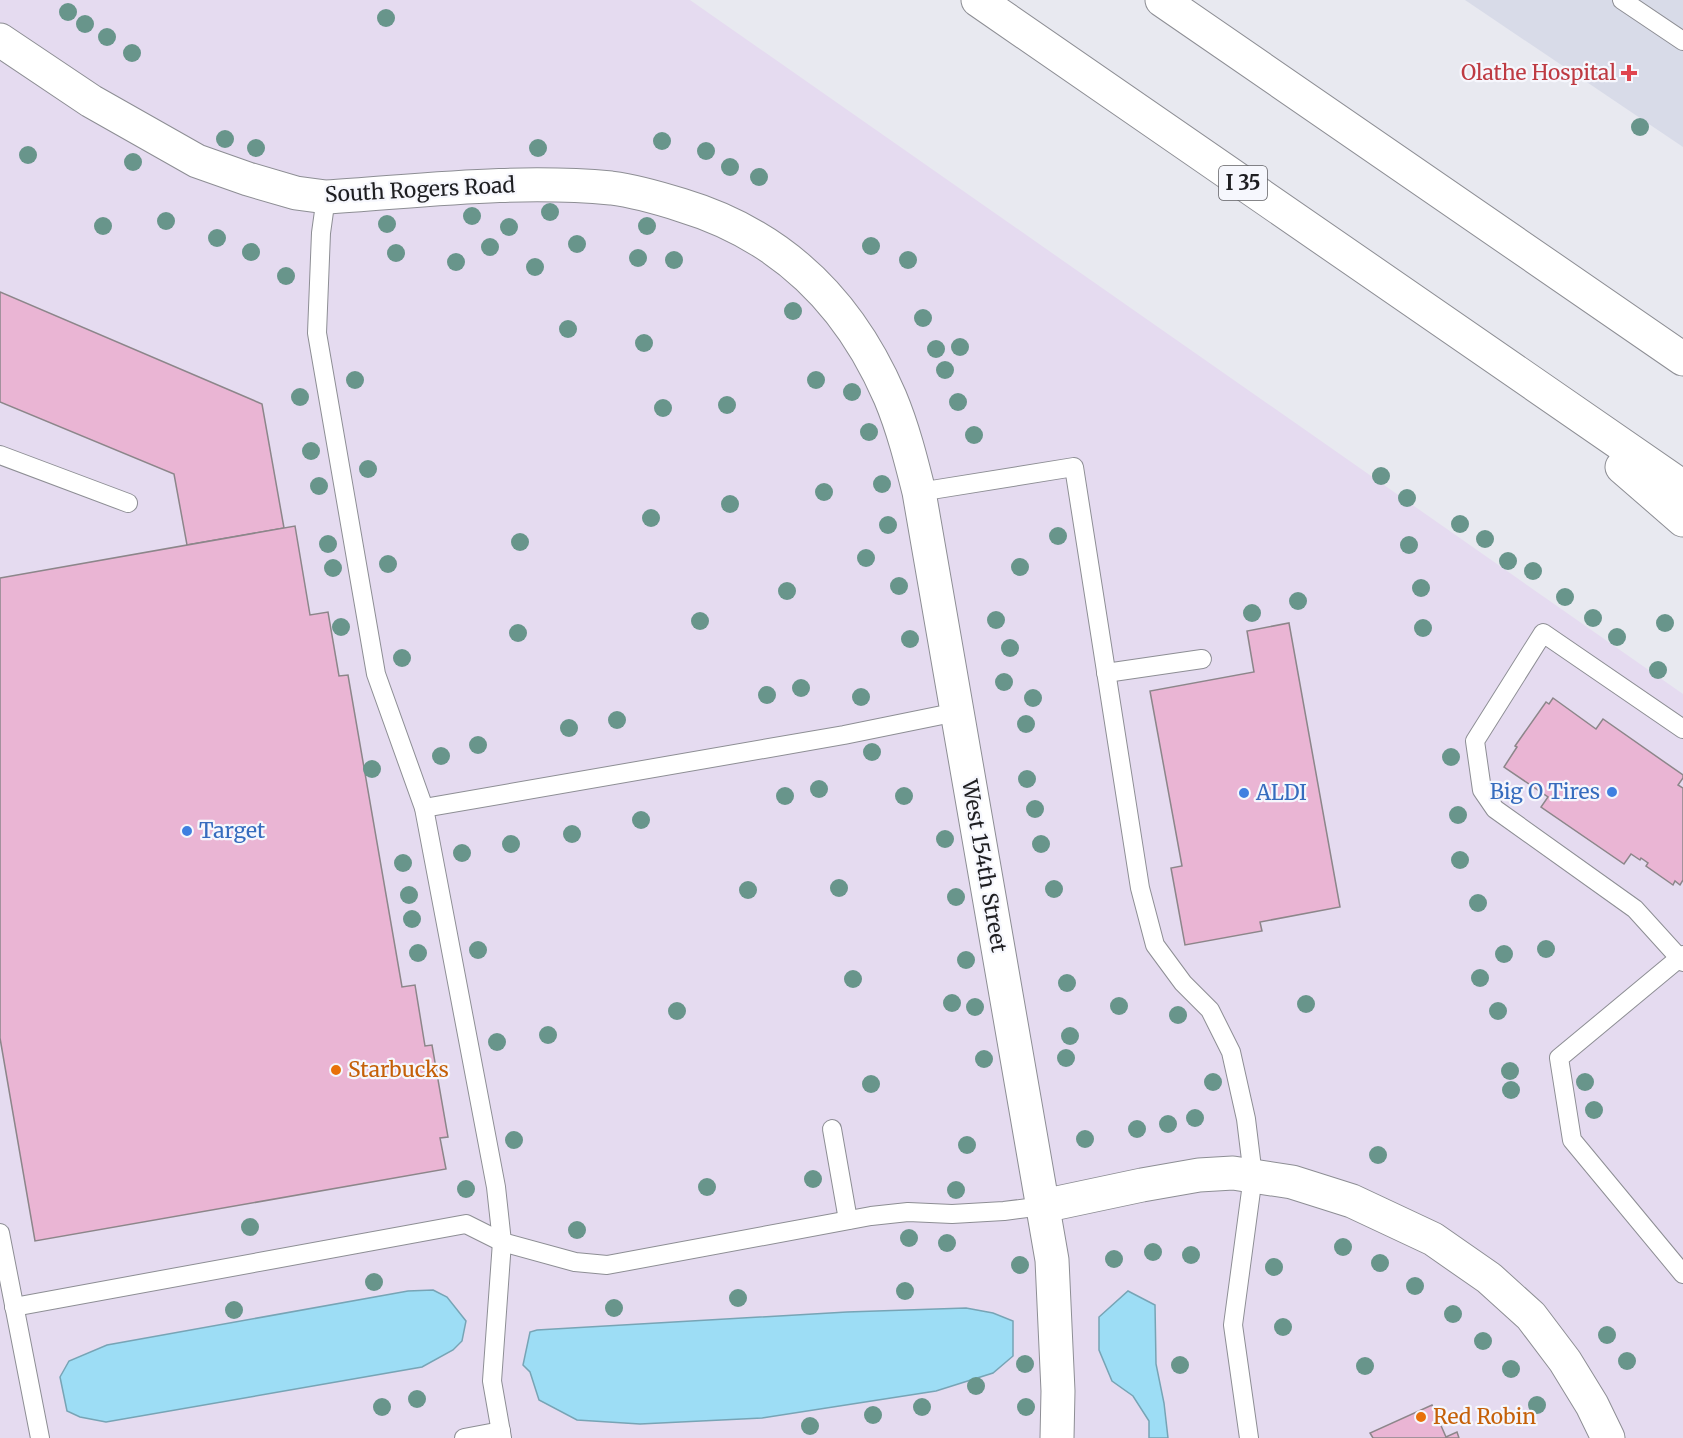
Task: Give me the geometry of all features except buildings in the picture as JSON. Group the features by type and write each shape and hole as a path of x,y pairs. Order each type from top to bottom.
{"main road":[{"name":"I 35","path":"978,0 1683,487"},
{"path":"1162,0 1683,359"},
{"name":"South Rogers Road","path":"0,40 91,101 196,161 248,179 296,193 326,197 520,185 612,189 661,199 706,212 747,231 784,256 817,285 841,312"},
{"name":"West 154th Street","path":"841,312 868,352 891,398 908,448 919,492 1052,1260 1058,1391 1057,1438"},
{"path":"1509,366 1683,520"},
{"path":"1043,1206 1199,1175 1233,1173 1292,1182 1352,1201 1433,1239 1489,1278 1531,1316 1565,1361 1592,1405 1608,1438"}],"lane":[{"path":"1622,0 1683,41"},
{"path":"326,197 321,233 317,333 376,674 424,808 496,1187 502,1242 492,1381 501,1435 464,1438"},
{"path":"0,456 128,503"},
{"path":"919,492 1074,467 1140,888 1155,945 1184,983 1210,1010 1231,1052 1246,1119 1253,1176 1233,1325 1249,1438"},
{"path":"1683,729 1543,633 1475,741 1482,790 1495,809 1635,909 1682,958 1559,1058 1572,1140 1683,1274"},
{"path":"1106,673 1202,659"},
{"path":"424,808 844,735 957,712"},
{"path":"832,1129 848,1220"},
{"path":"14,1307 466,1224 502,1242 574,1262 607,1265 848,1220 908,1212 952,1214 1043,1206"},
{"path":"0,1233 40,1438"}],"shaded area":[{"path":"0,0 690,0 1683,694 1683,1438 0,1438"},
{"name":"Olathe Hospital","path":"1465,0 1683,0 1683,147"}],"water":[{"path":"433,1290 447,1297 466,1321 462,1341 453,1350 422,1367 106,1422 80,1417 67,1411 60,1377 69,1361 107,1345 408,1291"},
{"path":"1128,1291 1155,1305 1156,1364 1168,1438 1149,1438 1149,1421 1133,1396 1112,1381 1099,1350 1099,1317"},
{"path":"966,1308 993,1313 1013,1321 1013,1356 993,1373 936,1391 762,1418 640,1424 577,1420 539,1400 530,1372 523,1365 530,1332 537,1330 847,1312"}],"place":[{"name":"Olathe Hospital","path":"1629,73"},
{"name":"Big O Tires","path":"1612,792"},
{"name":"ALDI","path":"1244,793"},
{"name":"Target","path":"187,831"},
{"name":"Starbucks","path":"336,1070"},
{"name":"Red Robin","path":"1421,1417"}]}
